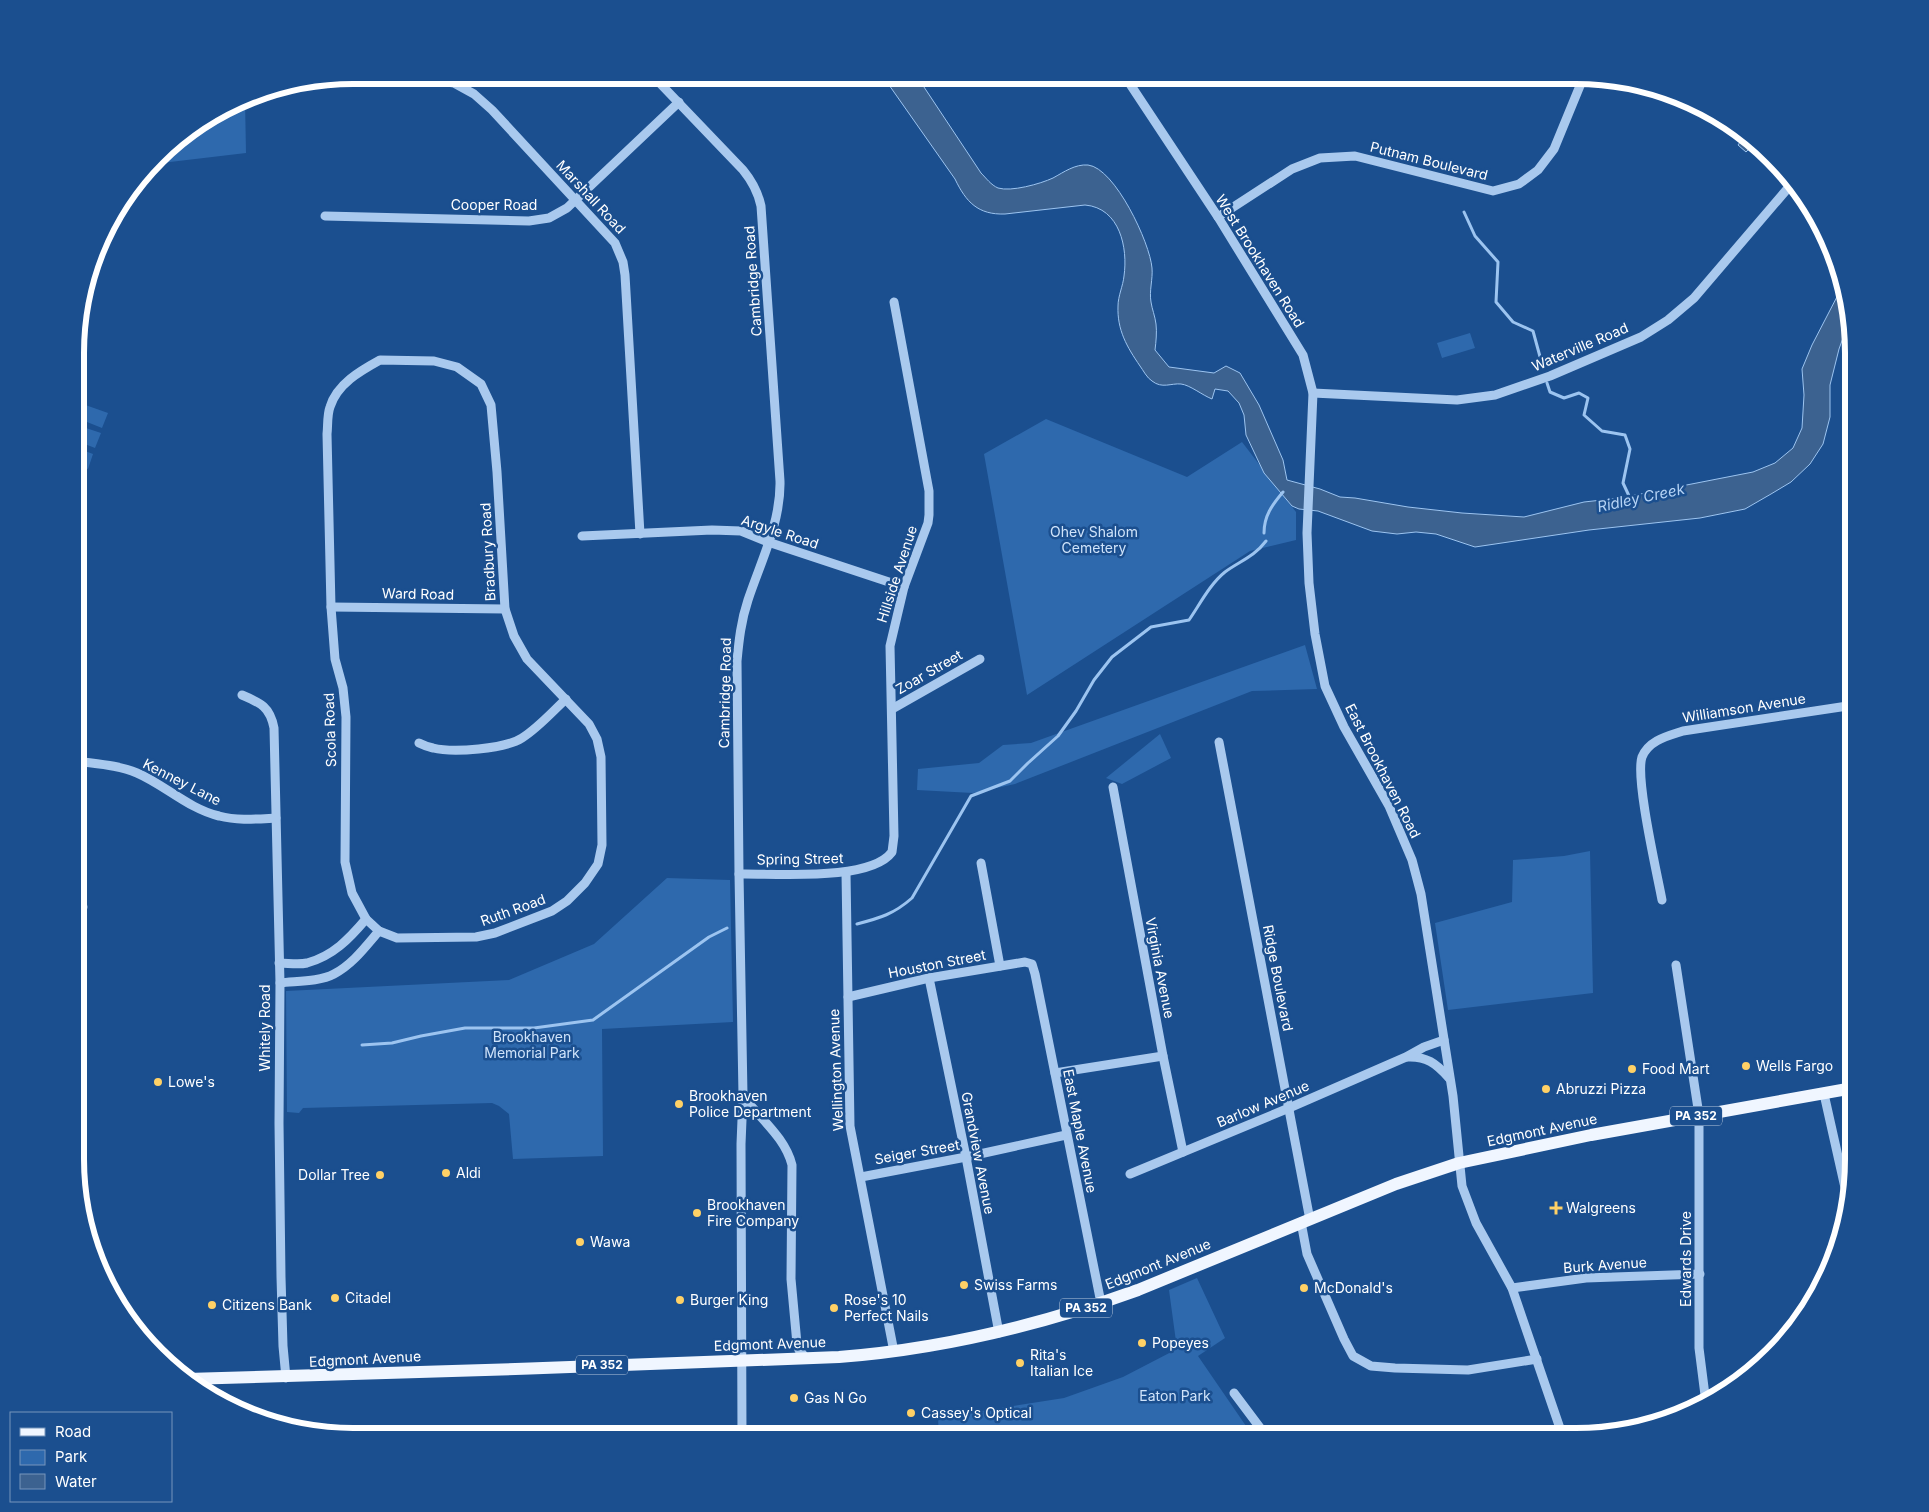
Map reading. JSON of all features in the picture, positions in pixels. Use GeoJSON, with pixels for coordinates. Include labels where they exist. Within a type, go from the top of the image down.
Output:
{"type":"FeatureCollection","features":[{"type":"Feature","properties":{"kind":"main road","name":"Edgmont Avenue"},"geometry":{"type":"LineString","coordinates":[[197,1379],[286,1378],[806,1358],[894,1352],[965,1340],[1101,1303],[1138,1290],[1404,1181],[1459,1163],[1699,1115],[1845,1090]]}},
{"type":"Feature","properties":{"kind":"street","name":"Marshall Road"},"geometry":{"type":"LineString","coordinates":[[456,84],[474,94],[492,110],[616,243],[623,262],[640,534]]}},
{"type":"Feature","properties":{"kind":"street","name":"Cambridge Road"},"geometry":{"type":"LineString","coordinates":[[661,84],[749,178],[755,187],[761,206],[780,481],[778,512],[740,630],[737,661],[738,874],[743,1096],[741,1144],[742,1428]]}},
{"type":"Feature","properties":{"kind":"street","name":"West Brookhaven Road"},"geometry":{"type":"LineString","coordinates":[[1130,84],[1218,218],[1303,355],[1313,393],[1310,481]]}},
{"type":"Feature","properties":{"kind":"street","name":"Putnam Boulevard"},"geometry":{"type":"LineString","coordinates":[[1218,218],[1292,169],[1320,158],[1355,156],[1493,191],[1519,184],[1538,170],[1554,149],[1581,84]]}},
{"type":"Feature","properties":{"kind":"street","name":"Cooper Road"},"geometry":{"type":"LineString","coordinates":[[324,216],[539,221],[558,214],[575,200],[678,102]]}},
{"type":"Feature","properties":{"kind":"street","name":"Waterville Road"},"geometry":{"type":"LineString","coordinates":[[1313,393],[1457,400],[1495,395],[1550,376],[1641,337],[1668,320],[1694,298],[1789,187]]}},
{"type":"Feature","properties":{"kind":"street","name":"Hillside Avenue"},"geometry":{"type":"LineString","coordinates":[[889,856],[892,852],[894,836],[890,646],[904,587],[928,523],[929,505],[929,491],[894,302]]}},
{"type":"Feature","properties":{"kind":"street","name":"Scola Road"},"geometry":{"type":"LineString","coordinates":[[366,919],[352,893],[345,862],[346,717],[344,688],[336,659],[331,607],[327,434],[330,407],[340,389],[360,371],[380,360],[434,361],[457,367],[481,384]]}},
{"type":"Feature","properties":{"kind":"street","name":"Bradbury Road"},"geometry":{"type":"LineString","coordinates":[[481,384],[491,405],[505,609],[514,636],[527,659],[566,699]]}},
{"type":"Feature","properties":{"kind":"street","name":"East Brookhaven Road"},"geometry":{"type":"LineString","coordinates":[[1310,481],[1308,514],[1309,583],[1315,634],[1325,686],[1344,727],[1389,806],[1412,860],[1420,894],[1444,1040],[1459,1163]]}},
{"type":"Feature","properties":{"kind":"street","name":"Argyle Road"},"geometry":{"type":"LineString","coordinates":[[582,536],[712,530],[741,531],[768,542],[904,587]]}},
{"type":"Feature","properties":{"kind":"street","name":"Ward Road"},"geometry":{"type":"LineString","coordinates":[[331,607],[505,609]]}},
{"type":"Feature","properties":{"kind":"street","name":"Zoar Street"},"geometry":{"type":"LineString","coordinates":[[892,710],[980,659]]}},
{"type":"Feature","properties":{"kind":"street","name":"Whitely Road"},"geometry":{"type":"LineString","coordinates":[[242,695],[264,706],[273,722],[280,983],[281,1277],[286,1378]]}},
{"type":"Feature","properties":{"kind":"street","name":"Ruth Road"},"geometry":{"type":"LineString","coordinates":[[366,919],[380,931],[397,938],[476,937],[496,933],[552,912],[567,901],[585,883],[598,864],[602,846],[600,757],[597,740],[589,724],[566,699]]}},
{"type":"Feature","properties":{"kind":"street"},"geometry":{"type":"LineString","coordinates":[[419,743],[432,748],[453,750],[507,744],[529,733],[566,699]]}},
{"type":"Feature","properties":{"kind":"street","name":"Williamson Avenue"},"geometry":{"type":"LineString","coordinates":[[1662,900],[1641,786],[1642,758],[1658,739],[1683,731],[1845,707]]}},
{"type":"Feature","properties":{"kind":"street","name":"Ridge Boulevard"},"geometry":{"type":"LineString","coordinates":[[1219,742],[1289,1108],[1305,1221],[1307,1254],[1353,1356],[1372,1366],[1468,1370],[1537,1359]]}},
{"type":"Feature","properties":{"kind":"street","name":"Kenney Lane"},"geometry":{"type":"LineString","coordinates":[[84,762],[116,767],[137,774],[194,806],[217,816],[241,820],[276,818]]}},
{"type":"Feature","properties":{"kind":"street","name":"Virginia Avenue"},"geometry":{"type":"LineString","coordinates":[[1114,787],[1163,1056],[1183,1152]]}},
{"type":"Feature","properties":{"kind":"street","name":"Spring Street"},"geometry":{"type":"LineString","coordinates":[[738,874],[846,873],[878,864],[889,856]]}},
{"type":"Feature","properties":{"kind":"street"},"geometry":{"type":"LineString","coordinates":[[981,863],[1000,966]]}},
{"type":"Feature","properties":{"kind":"street","name":"Wellington Avenue"},"geometry":{"type":"LineString","coordinates":[[846,873],[850,1117],[894,1352]]}},
{"type":"Feature","properties":{"kind":"street"},"geometry":{"type":"LineString","coordinates":[[279,964],[305,963],[323,956],[345,943],[366,919]]}},
{"type":"Feature","properties":{"kind":"street"},"geometry":{"type":"LineString","coordinates":[[280,983],[333,975],[354,960],[380,931]]}},
{"type":"Feature","properties":{"kind":"street","name":"Houston Street"},"geometry":{"type":"LineString","coordinates":[[848,997],[928,978],[1024,962],[1032,964]]}},
{"type":"Feature","properties":{"kind":"street","name":"East Maple Avenue"},"geometry":{"type":"LineString","coordinates":[[1032,964],[1101,1303]]}},
{"type":"Feature","properties":{"kind":"street","name":"Edwards Drive"},"geometry":{"type":"LineString","coordinates":[[1676,965],[1699,1115],[1700,1348],[1705,1396]]}},
{"type":"Feature","properties":{"kind":"street","name":"Grandview Avenue"},"geometry":{"type":"LineString","coordinates":[[928,978],[966,1157],[999,1332]]}},
{"type":"Feature","properties":{"kind":"street","name":"Barlow Avenue"},"geometry":{"type":"LineString","coordinates":[[1130,1174],[1289,1108],[1406,1057],[1424,1047],[1444,1040]]}},
{"type":"Feature","properties":{"kind":"street"},"geometry":{"type":"LineString","coordinates":[[1055,1073],[1163,1056]]}},
{"type":"Feature","properties":{"kind":"street"},"geometry":{"type":"LineString","coordinates":[[1406,1057],[1418,1057],[1430,1061],[1450,1079]]}},
{"type":"Feature","properties":{"kind":"street"},"geometry":{"type":"LineString","coordinates":[[1824,1094],[1844,1184]]}},
{"type":"Feature","properties":{"kind":"street"},"geometry":{"type":"LineString","coordinates":[[743,1096],[757,1115],[780,1139],[790,1157],[792,1165],[791,1279],[797,1344],[799,1350],[806,1358]]}},
{"type":"Feature","properties":{"kind":"street","name":"Seiger Street"},"geometry":{"type":"LineString","coordinates":[[860,1177],[966,1157],[1066,1135]]}},
{"type":"Feature","properties":{"kind":"street"},"geometry":{"type":"LineString","coordinates":[[1459,1163],[1462,1186],[1470,1212],[1512,1288],[1560,1428]]}},
{"type":"Feature","properties":{"kind":"street","name":"Burk Avenue"},"geometry":{"type":"LineString","coordinates":[[1512,1288],[1586,1278],[1700,1274]]}},
{"type":"Feature","properties":{"kind":"street"},"geometry":{"type":"LineString","coordinates":[[1234,1393],[1260,1428]]}},
{"type":"Feature","properties":{"kind":"green space"},"geometry":{"type":"Polygon","coordinates":[[[245,106],[246,153],[163,163],[175,150],[203,129],[245,106]]]}},
{"type":"Feature","properties":{"kind":"green space"},"geometry":{"type":"Polygon","coordinates":[[[1470,333],[1475,348],[1442,358],[1437,343],[1470,333]]]}},
{"type":"Feature","properties":{"kind":"green space"},"geometry":{"type":"Polygon","coordinates":[[[84,404],[108,413],[102,428],[84,421],[84,404]]]}},
{"type":"Feature","properties":{"kind":"green space","name":"Ohev Shalom Cemetery"},"geometry":{"type":"Polygon","coordinates":[[[1046,419],[1187,477],[1242,442],[1296,512],[1296,540],[1250,551],[1027,695],[984,454],[1046,419]]]}},
{"type":"Feature","properties":{"kind":"green space"},"geometry":{"type":"Polygon","coordinates":[[[84,427],[101,433],[95,448],[84,444],[84,427]]]}},
{"type":"Feature","properties":{"kind":"green space"},"geometry":{"type":"Polygon","coordinates":[[[84,451],[93,454],[88,469],[84,468],[84,451]]]}},
{"type":"Feature","properties":{"kind":"green space"},"geometry":{"type":"Polygon","coordinates":[[[1305,645],[1317,689],[1252,691],[1015,784],[973,793],[917,790],[918,769],[979,763],[1003,745],[1031,743],[1305,645]]]}},
{"type":"Feature","properties":{"kind":"green space"},"geometry":{"type":"Polygon","coordinates":[[[1160,734],[1171,758],[1122,784],[1106,778],[1160,734]]]}},
{"type":"Feature","properties":{"kind":"green space"},"geometry":{"type":"Polygon","coordinates":[[[1590,851],[1593,993],[1448,1010],[1435,923],[1512,902],[1513,860],[1564,856],[1590,851]]]}},
{"type":"Feature","properties":{"kind":"green space","name":"Brookhaven Memorial Park"},"geometry":{"type":"Polygon","coordinates":[[[667,878],[730,880],[733,1022],[602,1029],[603,1156],[513,1159],[509,1114],[492,1103],[303,1108],[299,1113],[287,1112],[286,991],[509,980],[594,944],[667,878]]]}},
{"type":"Feature","properties":{"kind":"green space","name":"Eaton Park"},"geometry":{"type":"Polygon","coordinates":[[[1197,1278],[1225,1338],[1198,1356],[1246,1426],[1245,1428],[939,1428],[938,1418],[1064,1398],[1123,1377],[1177,1349],[1169,1290],[1197,1278]]]}},
{"type":"Feature","properties":{"kind":"water","name":"Ridley Creek"},"geometry":{"type":"Polygon","coordinates":[[[888,84],[922,84],[981,173],[998,188],[1010,189],[1033,185],[1083,165],[1098,169],[1109,179],[1120,192],[1138,225],[1150,257],[1152,268],[1151,305],[1156,321],[1155,350],[1169,367],[1214,373],[1226,366],[1240,373],[1259,405],[1283,460],[1287,480],[1320,489],[1340,497],[1462,513],[1524,517],[1584,502],[1620,498],[1753,472],[1775,463],[1793,448],[1802,428],[1804,395],[1802,369],[1839,294],[1845,333],[1830,385],[1830,417],[1823,444],[1810,464],[1791,482],[1745,509],[1700,518],[1589,530],[1475,547],[1436,534],[1416,532],[1397,534],[1372,531],[1318,511],[1299,509],[1292,506],[1264,473],[1246,435],[1244,415],[1239,403],[1228,391],[1215,389],[1212,399],[1185,385],[1159,385],[1148,378],[1135,359],[1121,331],[1118,315],[1118,302],[1125,265],[1123,242],[1114,221],[1106,213],[1085,205],[1005,214],[987,212],[974,206],[888,84]]]}},
{"type":"Feature","properties":{"kind":"water"},"geometry":{"type":"Polygon","coordinates":[[[1741,140],[1751,147],[1746,152],[1738,145],[1741,140]]]}},
{"type":"Feature","properties":{"kind":"waterway"},"geometry":{"type":"LineString","coordinates":[[1464,212],[1475,236],[1498,262],[1496,302],[1513,322],[1533,331],[1542,364]]}},
{"type":"Feature","properties":{"kind":"waterway","name":"Ridley Creek"},"geometry":{"type":"LineString","coordinates":[[1547,383],[1550,392],[1564,398],[1579,393],[1588,398],[1584,415],[1602,431],[1625,435],[1630,449],[1623,483],[1630,498]]}},
{"type":"Feature","properties":{"kind":"waterway"},"geometry":{"type":"LineString","coordinates":[[1264,533],[1265,521],[1269,511],[1283,492]]}},
{"type":"Feature","properties":{"kind":"waterway"},"geometry":{"type":"LineString","coordinates":[[857,924],[886,915],[912,898],[971,796],[1010,781],[1058,736],[1076,711],[1094,680],[1112,657],[1151,627],[1189,620],[1210,588],[1220,577],[1252,555],[1266,541]]}},
{"type":"Feature","properties":{"kind":"waterway"},"geometry":{"type":"LineString","coordinates":[[362,1045],[392,1043],[465,1028],[534,1028],[593,1020],[709,937],[727,928]]}},
{"type":"Feature","properties":{"kind":"place","name":"Wells Fargo"},"geometry":{"type":"Point","coordinates":[1746,1066]}},
{"type":"Feature","properties":{"kind":"place","name":"Food Mart"},"geometry":{"type":"Point","coordinates":[1632,1069]}},
{"type":"Feature","properties":{"kind":"place","name":"Lowe's"},"geometry":{"type":"Point","coordinates":[158,1082]}},
{"type":"Feature","properties":{"kind":"place","name":"Abruzzi Pizza"},"geometry":{"type":"Point","coordinates":[1546,1089]}},
{"type":"Feature","properties":{"kind":"place","name":"Brookhaven Police Department"},"geometry":{"type":"Point","coordinates":[679,1104]}},
{"type":"Feature","properties":{"kind":"place","name":"Aldi"},"geometry":{"type":"Point","coordinates":[446,1173]}},
{"type":"Feature","properties":{"kind":"place","name":"Dollar Tree"},"geometry":{"type":"Point","coordinates":[380,1175]}},
{"type":"Feature","properties":{"kind":"place","name":"Walgreens"},"geometry":{"type":"Point","coordinates":[1556,1208]}},
{"type":"Feature","properties":{"kind":"place","name":"Brookhaven Fire Company"},"geometry":{"type":"Point","coordinates":[697,1213]}},
{"type":"Feature","properties":{"kind":"place","name":"Wawa"},"geometry":{"type":"Point","coordinates":[580,1242]}},
{"type":"Feature","properties":{"kind":"place","name":"Swiss Farms"},"geometry":{"type":"Point","coordinates":[964,1285]}},
{"type":"Feature","properties":{"kind":"place","name":"McDonald's"},"geometry":{"type":"Point","coordinates":[1304,1288]}},
{"type":"Feature","properties":{"kind":"place","name":"Citadel"},"geometry":{"type":"Point","coordinates":[335,1298]}},
{"type":"Feature","properties":{"kind":"place","name":"Burger King"},"geometry":{"type":"Point","coordinates":[680,1300]}},
{"type":"Feature","properties":{"kind":"place","name":"Citizens Bank"},"geometry":{"type":"Point","coordinates":[212,1305]}},
{"type":"Feature","properties":{"kind":"place","name":"Rose's 10 Perfect Nails"},"geometry":{"type":"Point","coordinates":[834,1308]}},
{"type":"Feature","properties":{"kind":"place","name":"Popeyes"},"geometry":{"type":"Point","coordinates":[1142,1343]}},
{"type":"Feature","properties":{"kind":"place","name":"Rita's Italian Ice"},"geometry":{"type":"Point","coordinates":[1020,1363]}},
{"type":"Feature","properties":{"kind":"place","name":"Gas N Go"},"geometry":{"type":"Point","coordinates":[794,1398]}},
{"type":"Feature","properties":{"kind":"place","name":"Cassey's Optical"},"geometry":{"type":"Point","coordinates":[911,1413]}}]}
